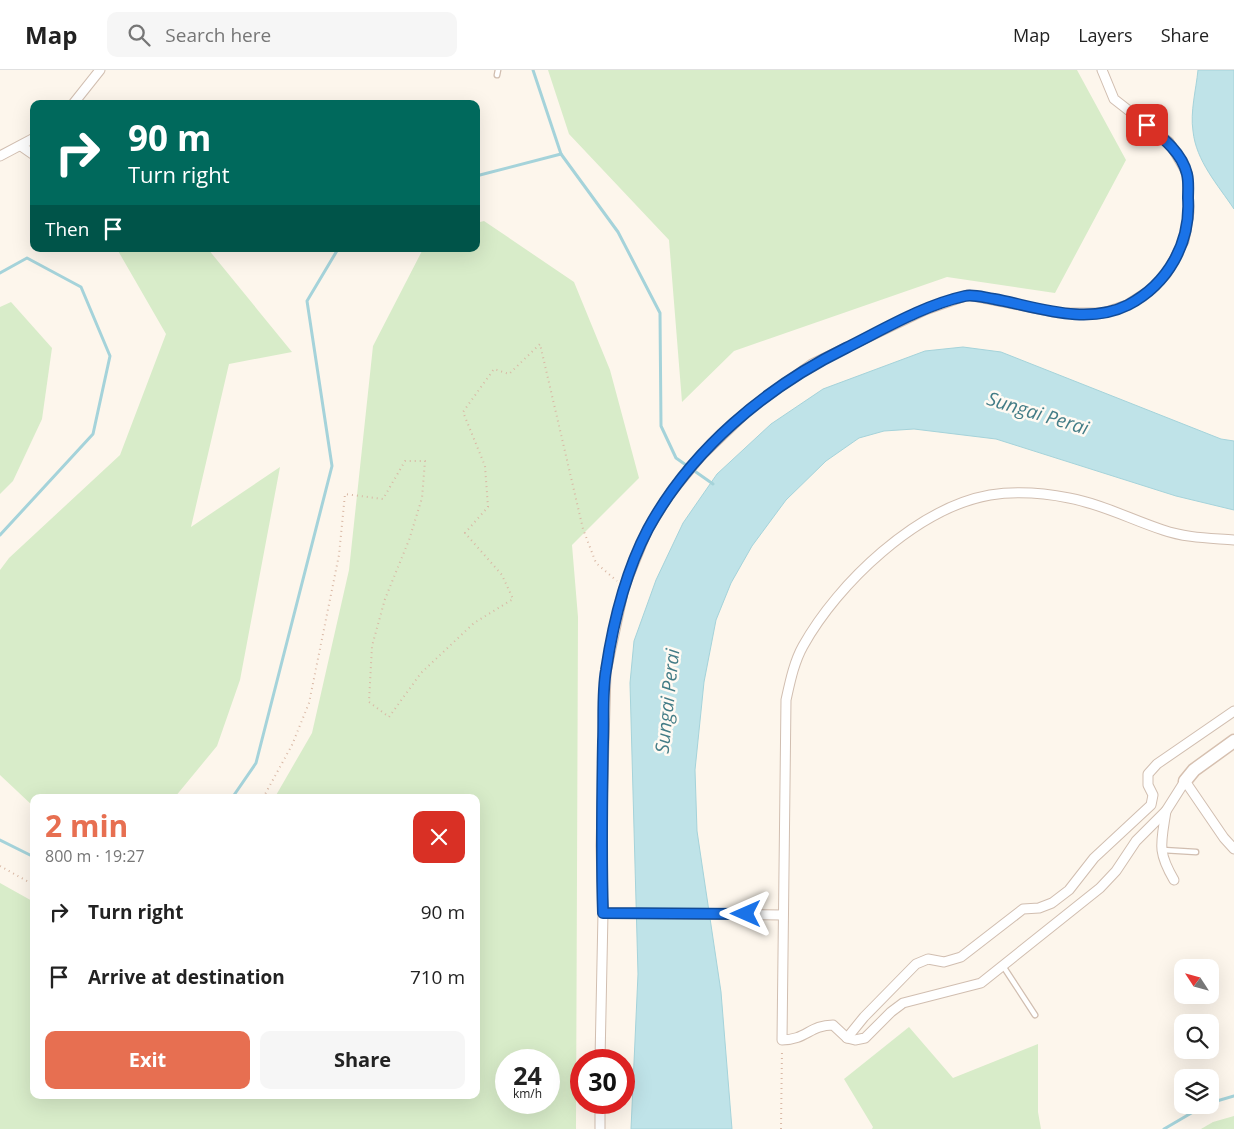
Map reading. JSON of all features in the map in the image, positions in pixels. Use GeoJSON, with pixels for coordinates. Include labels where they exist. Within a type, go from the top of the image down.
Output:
{"type":"FeatureCollection","features":[{"type":"Feature","properties":{"kind":"street"},"geometry":{"type":"LineString","coordinates":[[76,100],[100,70]]}},
{"type":"Feature","properties":{"kind":"street"},"geometry":{"type":"LineString","coordinates":[[600,1049],[603,913],[601,846],[606,672],[624,588],[647,531],[669,495],[701,456],[752,407],[812,364],[925,310],[968,295],[1059,313],[1103,313],[1127,305],[1152,289],[1167,274],[1184,241],[1189,212],[1187,173],[1169,142],[1114,100],[1102,70]]}},
{"type":"Feature","properties":{"kind":"street"},"geometry":{"type":"LineString","coordinates":[[0,156],[30,140]]}},
{"type":"Feature","properties":{"kind":"street"},"geometry":{"type":"LineString","coordinates":[[21,146],[30,152]]}},
{"type":"Feature","properties":{"kind":"street"},"geometry":{"type":"LineString","coordinates":[[1234,540],[1196,538],[1171,532],[1070,498],[1023,492],[989,495],[939,512],[910,530],[842,591],[802,647],[786,700],[782,1040],[796,1040],[821,1025],[833,1025],[847,1038],[855,1040],[865,1038],[891,1012],[903,1003],[936,993],[970,988],[981,983],[1100,888],[1116,871],[1136,841],[1166,811],[1194,770],[1234,741]]}},
{"type":"Feature","properties":{"kind":"street"},"geometry":{"type":"LineString","coordinates":[[847,1038],[864,1017],[916,964],[928,959],[944,962],[960,957],[1022,909],[1039,908],[1052,903],[1069,890],[1094,858],[1151,805],[1153,796],[1148,785],[1148,774],[1156,764],[1234,711]]}},
{"type":"Feature","properties":{"kind":"street"},"geometry":{"type":"LineString","coordinates":[[1185,781],[1224,838],[1234,849]]}},
{"type":"Feature","properties":{"kind":"street"},"geometry":{"type":"LineString","coordinates":[[1166,811],[1161,850],[1162,861],[1174,880]]}},
{"type":"Feature","properties":{"kind":"street"},"geometry":{"type":"LineString","coordinates":[[603,913],[783,915]]}},
{"type":"Feature","properties":{"kind":"street"},"geometry":{"type":"LineString","coordinates":[[600,1114],[600,1129]]}},
{"type":"Feature","properties":{"kind":"lane"},"geometry":{"type":"LineString","coordinates":[[1161,850],[1196,852]]}},
{"type":"Feature","properties":{"kind":"lane"},"geometry":{"type":"LineString","coordinates":[[1003,966],[1035,1015]]}},
{"type":"Feature","properties":{"kind":"path"},"geometry":{"type":"LineString","coordinates":[[264,794],[292,745],[309,702],[339,555],[346,494],[382,499],[405,461],[425,461],[422,498],[409,540],[385,599],[372,646],[368,702],[389,717],[421,673],[474,624],[513,599],[502,575],[465,532],[488,507],[485,466],[463,412],[494,369],[509,374],[540,344],[583,529],[596,563],[624,588]]}},
{"type":"Feature","properties":{"kind":"path"},"geometry":{"type":"LineString","coordinates":[[0,866],[30,883]]}},
{"type":"Feature","properties":{"kind":"path"},"geometry":{"type":"LineString","coordinates":[[781,1129],[782,1040]]}},
{"type":"Feature","properties":{"kind":"green space"},"geometry":{"type":"Polygon","coordinates":[[[548,70],[1077,70],[1126,160],[1055,293],[947,277],[734,351],[682,402],[669,240],[569,134],[548,70]]]}},
{"type":"Feature","properties":{"kind":"green space"},"geometry":{"type":"Polygon","coordinates":[[[484,221],[574,282],[610,370],[639,478],[572,545],[578,617],[576,1049],[570,1049],[570,1114],[576,1114],[576,1129],[0,1129],[0,883],[30,900],[30,1099],[480,1099],[480,794],[277,794],[312,733],[349,570],[373,346],[421,252],[480,252],[480,222],[484,221]]]}},
{"type":"Feature","properties":{"kind":"green space"},"geometry":{"type":"Polygon","coordinates":[[[119,252],[210,252],[292,352],[229,364],[191,527],[280,467],[240,680],[217,746],[177,794],[30,794],[30,803],[0,775],[0,570],[9,558],[120,455],[166,334],[119,252]]]}},
{"type":"Feature","properties":{"kind":"green space"},"geometry":{"type":"Polygon","coordinates":[[[11,302],[52,348],[42,419],[13,481],[0,494],[0,307],[11,302]]]}},
{"type":"Feature","properties":{"kind":"green space"},"geometry":{"type":"Polygon","coordinates":[[[909,1027],[953,1078],[1038,1044],[1038,1112],[1041,1129],[872,1129],[873,1127],[844,1079],[909,1027]]]}},
{"type":"Feature","properties":{"kind":"green space"},"geometry":{"type":"Polygon","coordinates":[[[1234,1116],[1234,1129],[1201,1129],[1213,1122],[1234,1116]]]}},
{"type":"Feature","properties":{"kind":"water"},"geometry":{"type":"Polygon","coordinates":[[[1198,70],[1234,70],[1234,209],[1203,163],[1195,142],[1192,116],[1198,70]]]}},
{"type":"Feature","properties":{"kind":"water","name":"Sungai Perai"},"geometry":{"type":"Polygon","coordinates":[[[963,347],[1001,352],[1221,439],[1234,441],[1234,510],[1176,496],[996,439],[914,429],[884,431],[859,438],[826,461],[786,500],[752,546],[731,583],[716,620],[704,682],[695,770],[697,831],[721,992],[732,1129],[631,1129],[632,1114],[635,1114],[635,1049],[638,974],[630,683],[634,641],[656,580],[683,523],[717,474],[771,424],[823,389],[925,351],[963,347]]]}},
{"type":"Feature","properties":{"kind":"waterway"},"geometry":{"type":"LineString","coordinates":[[480,175],[561,154],[533,70]]}},
{"type":"Feature","properties":{"kind":"waterway"},"geometry":{"type":"LineString","coordinates":[[561,154],[618,232],[660,313],[661,426],[676,458],[713,484]]}},
{"type":"Feature","properties":{"kind":"waterway"},"geometry":{"type":"LineString","coordinates":[[235,794],[256,763],[332,466],[307,301],[336,252]]}},
{"type":"Feature","properties":{"kind":"waterway"},"geometry":{"type":"LineString","coordinates":[[0,273],[27,258],[81,287],[110,356],[93,434],[0,535]]}},
{"type":"Feature","properties":{"kind":"waterway"},"geometry":{"type":"LineString","coordinates":[[0,840],[30,855]]}},
{"type":"Feature","properties":{"kind":"waterway"},"geometry":{"type":"LineString","coordinates":[[1219,1100],[1234,1096]]}},
{"type":"Feature","properties":{"kind":"waterway"},"geometry":{"type":"LineString","coordinates":[[1164,1129],[1190,1114]]}},
{"type":"Feature","properties":{"kind":"route"},"geometry":{"type":"LineString","coordinates":[[746,914],[603,913],[601,846],[606,672],[624,588],[647,531],[669,495],[701,456],[752,407],[812,364],[910,317],[968,295],[1059,313],[1103,313],[1127,305],[1152,289],[1167,274],[1184,241],[1189,212],[1187,173],[1169,142],[1147,125]]}}]}
